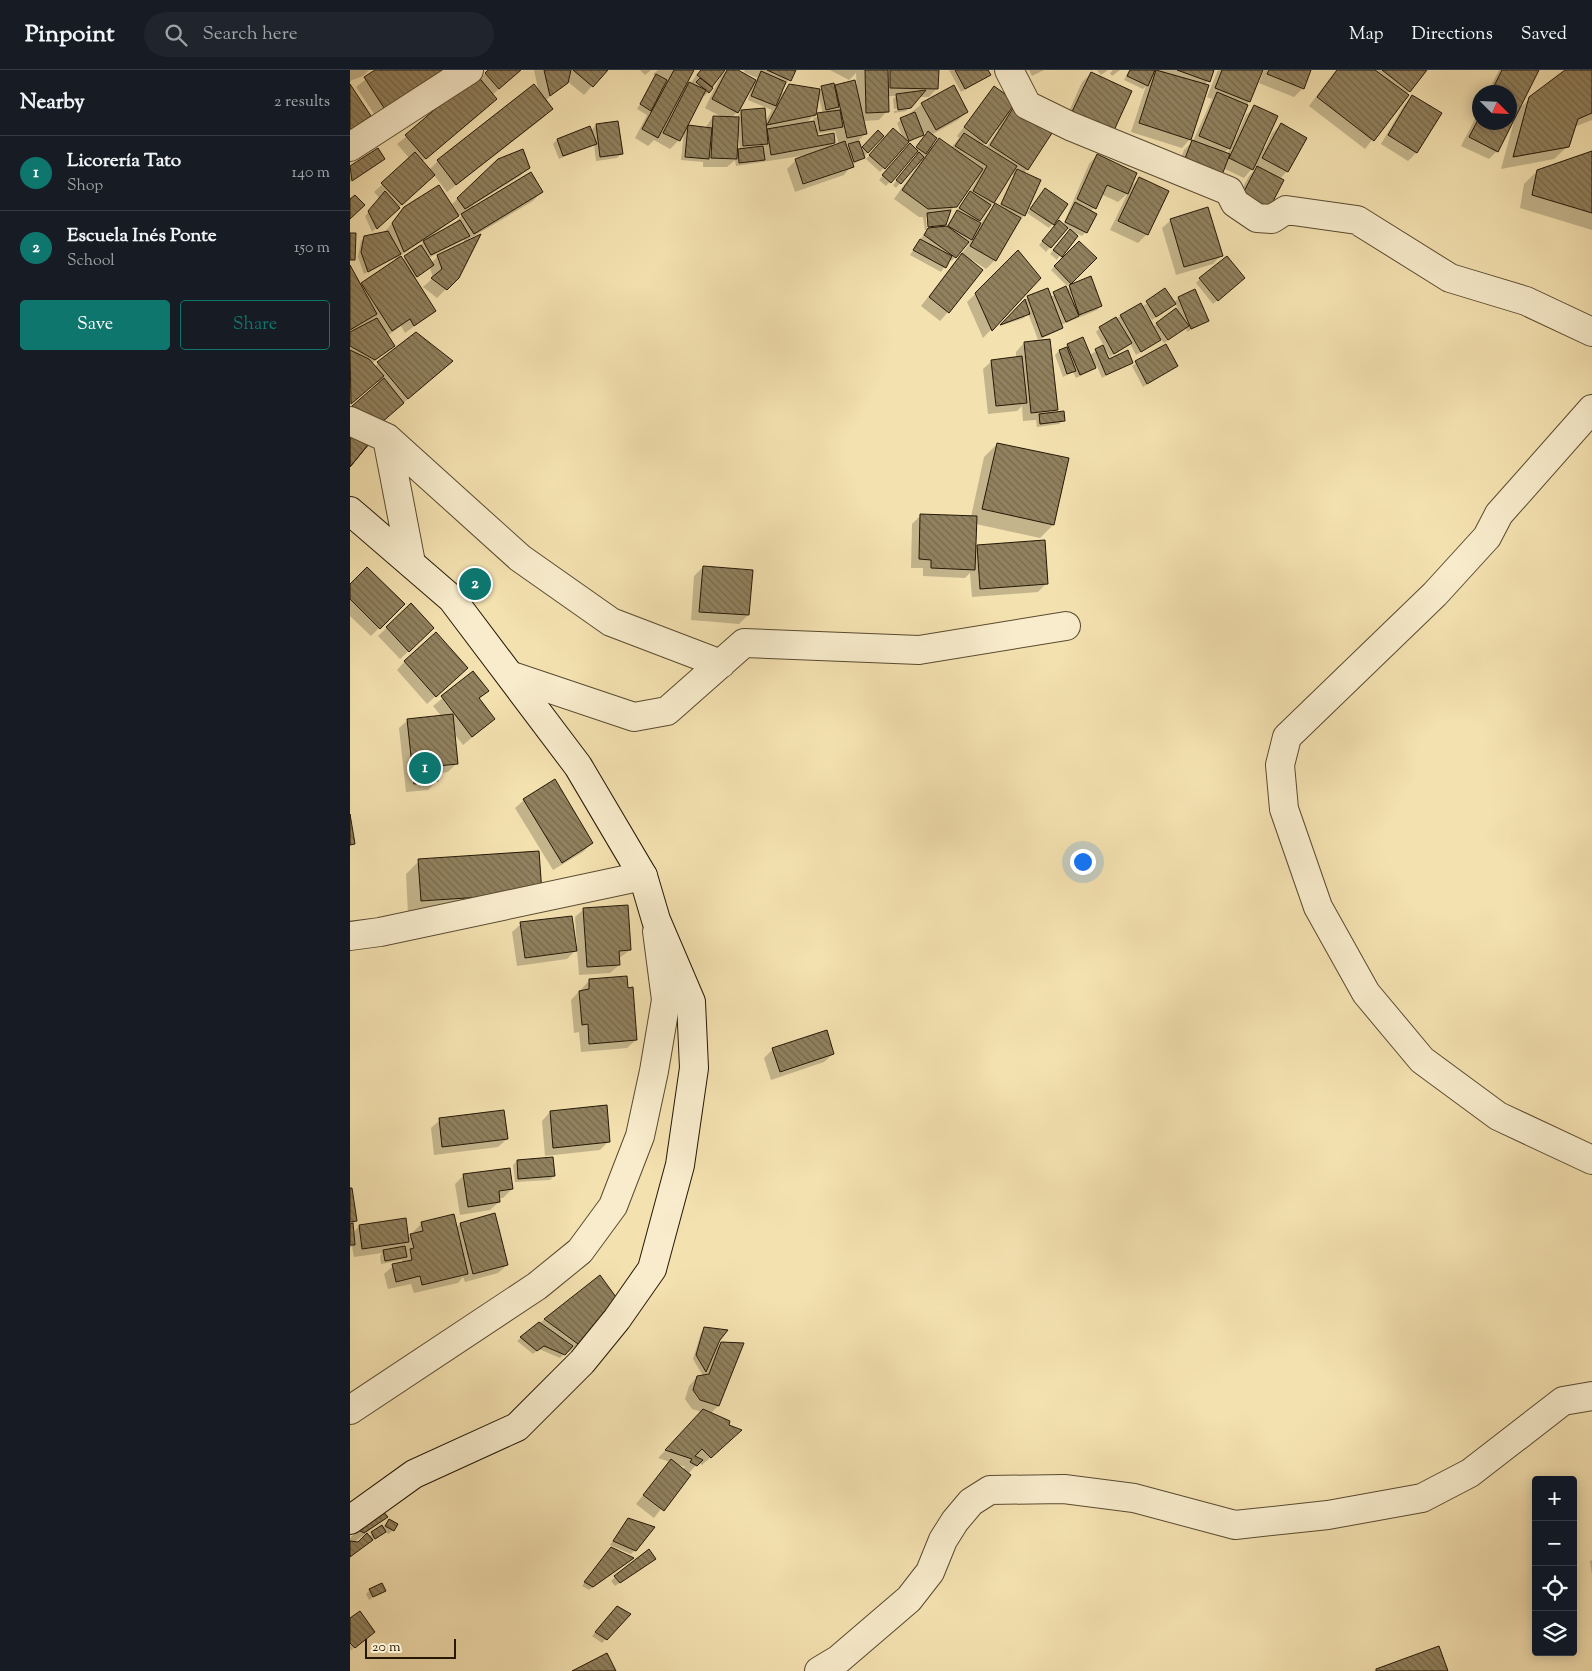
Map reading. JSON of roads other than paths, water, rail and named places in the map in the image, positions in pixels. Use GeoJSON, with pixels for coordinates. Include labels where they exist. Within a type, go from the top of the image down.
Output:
{"type":"FeatureCollection","features":[{"type":"Feature","properties":{"kind":"street"},"geometry":{"type":"LineString","coordinates":[[350,147],[469,70]]}},
{"type":"Feature","properties":{"kind":"street"},"geometry":{"type":"LineString","coordinates":[[1010,70],[1027,105],[1070,126],[1229,191],[1235,203],[1258,218],[1272,219],[1286,210],[1356,220],[1450,278],[1526,301],[1592,332]]}},
{"type":"Feature","properties":{"kind":"street"},"geometry":{"type":"LineString","coordinates":[[1592,409],[1499,514],[1487,537],[1435,594],[1287,736],[1280,765],[1284,809],[1318,908],[1366,993],[1422,1060],[1498,1116],[1592,1160]]}},
{"type":"Feature","properties":{"kind":"street"},"geometry":{"type":"LineString","coordinates":[[350,421],[387,438],[520,558],[611,622],[722,664]]}},
{"type":"Feature","properties":{"kind":"street"},"geometry":{"type":"LineString","coordinates":[[387,438],[411,563]]}},
{"type":"Feature","properties":{"kind":"street"},"geometry":{"type":"LineString","coordinates":[[350,511],[452,599],[512,676],[578,766],[643,876],[656,920],[691,1002],[694,1068],[680,1165],[652,1268],[617,1319],[582,1362],[517,1427],[414,1474],[350,1520]]}},
{"type":"Feature","properties":{"kind":"street"},"geometry":{"type":"LineString","coordinates":[[512,676],[634,717],[667,711],[744,643],[919,650],[1066,626]]}},
{"type":"Feature","properties":{"kind":"street"},"geometry":{"type":"LineString","coordinates":[[350,936],[380,932],[643,876]]}},
{"type":"Feature","properties":{"kind":"street"},"geometry":{"type":"LineString","coordinates":[[350,1410],[537,1286],[580,1251],[613,1206],[640,1136],[654,1071],[666,1000],[656,920]]}},
{"type":"Feature","properties":{"kind":"street"},"geometry":{"type":"LineString","coordinates":[[819,1671],[839,1659],[909,1598],[930,1572],[943,1540],[955,1521],[971,1502],[990,1490],[1064,1489],[1134,1498],[1235,1525],[1336,1514],[1422,1498],[1470,1473],[1563,1402],[1592,1396]]}},
{"type":"Feature","properties":{"kind":"place","name":"Escuela Inés Ponte"},"geometry":{"type":"Point","coordinates":[475,584]}},
{"type":"Feature","properties":{"kind":"place","name":"Licorería Tato"},"geometry":{"type":"Point","coordinates":[425,768]}}]}
